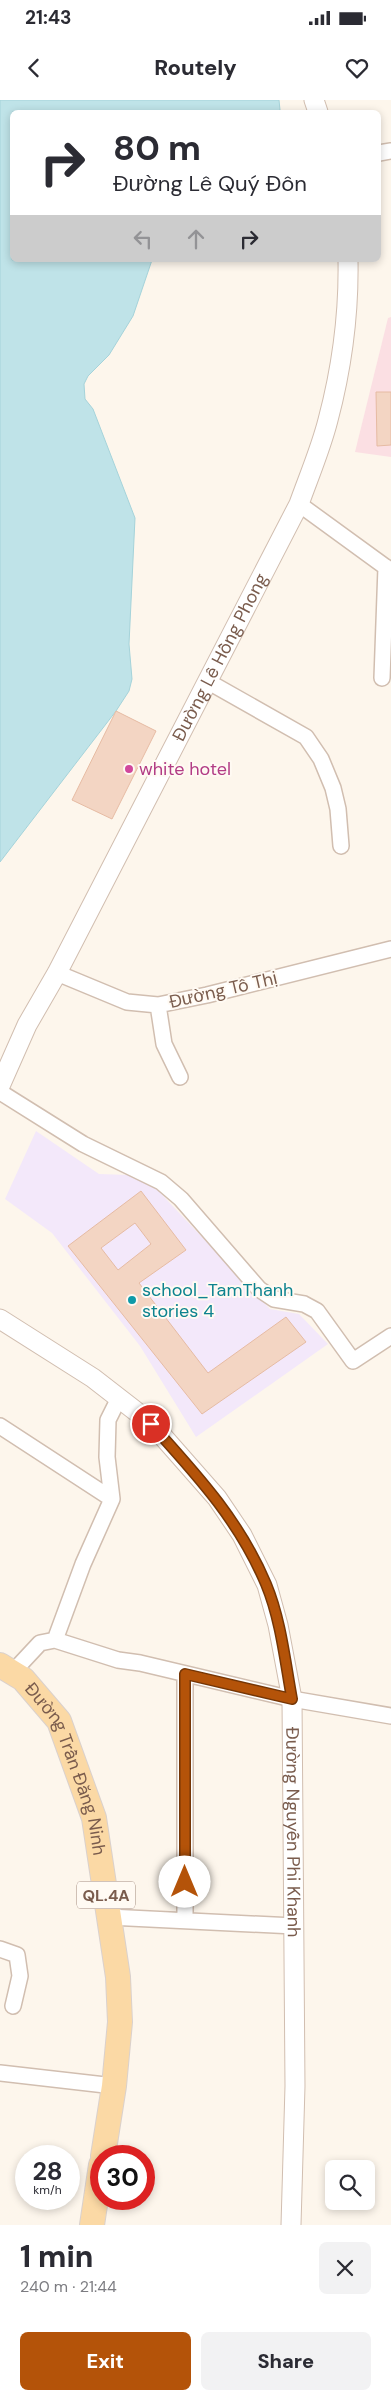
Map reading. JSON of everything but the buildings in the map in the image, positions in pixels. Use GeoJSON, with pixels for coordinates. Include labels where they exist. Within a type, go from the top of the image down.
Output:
{"type":"FeatureCollection","features":[{"type":"Feature","properties":{"kind":"main road","name":"Đường Trần Đăng Ninh"},"geometry":{"type":"LineString","coordinates":[[6,1669],[22,1680],[59,1721],[94,1818],[118,1977],[120,2013],[114,2086],[105,2145]]}},
{"type":"Feature","properties":{"kind":"main road"},"geometry":{"type":"LineString","coordinates":[[92,2225],[94,2210]]}},
{"type":"Feature","properties":{"kind":"street","name":"Đường Lê Hồng Phong"},"geometry":{"type":"LineString","coordinates":[[0,1086],[27,1025],[57,973],[299,504],[328,421],[340,365],[348,306],[348,262]]}},
{"type":"Feature","properties":{"kind":"street"},"geometry":{"type":"LineString","coordinates":[[299,504],[389,569],[382,678]]}},
{"type":"Feature","properties":{"kind":"street"},"geometry":{"type":"LineString","coordinates":[[207,681],[306,737],[321,759],[333,788],[338,809],[342,846]]}},
{"type":"Feature","properties":{"kind":"street","name":"Đường Tô Thị"},"geometry":{"type":"LineString","coordinates":[[57,973],[127,1002],[158,1005],[207,995],[391,950]]}},
{"type":"Feature","properties":{"kind":"street"},"geometry":{"type":"LineString","coordinates":[[158,1005],[164,1044],[180,1077]]}},
{"type":"Feature","properties":{"kind":"street"},"geometry":{"type":"LineString","coordinates":[[0,1092],[83,1144],[161,1182],[181,1199],[259,1289],[274,1299],[304,1304],[317,1311],[353,1361],[391,1336]]}},
{"type":"Feature","properties":{"kind":"street","name":"Đường Nguyễn Phi Khanh"},"geometry":{"type":"LineString","coordinates":[[0,1319],[93,1378],[151,1424],[217,1498],[242,1535],[267,1585],[278,1625],[292,1699],[295,2086],[291,2225]]}},
{"type":"Feature","properties":{"kind":"street"},"geometry":{"type":"LineString","coordinates":[[55,1640],[83,1564],[112,1499],[107,1457],[108,1420],[119,1398]]}},
{"type":"Feature","properties":{"kind":"street"},"geometry":{"type":"LineString","coordinates":[[0,1426],[112,1499]]}},
{"type":"Feature","properties":{"kind":"street"},"geometry":{"type":"LineString","coordinates":[[6,1669],[40,1643],[55,1640],[118,1660],[292,1699],[391,1716]]}},
{"type":"Feature","properties":{"kind":"street"},"geometry":{"type":"LineString","coordinates":[[184,1920],[185,1674]]}},
{"type":"Feature","properties":{"kind":"street"},"geometry":{"type":"LineString","coordinates":[[109,1917],[294,1926]]}},
{"type":"Feature","properties":{"kind":"street"},"geometry":{"type":"LineString","coordinates":[[0,1949],[17,1955],[20,1976],[13,2006]]}},
{"type":"Feature","properties":{"kind":"street"},"geometry":{"type":"LineString","coordinates":[[0,2073],[114,2086]]}},
{"type":"Feature","properties":{"kind":"shaded area"},"geometry":{"type":"Polygon","coordinates":[[[391,317],[391,457],[355,452],[388,318],[391,317]]]}},
{"type":"Feature","properties":{"kind":"shaded area"},"geometry":{"type":"Polygon","coordinates":[[[36,1131],[99,1174],[129,1175],[150,1182],[270,1309],[299,1314],[328,1344],[196,1437],[140,1346],[52,1233],[5,1199],[36,1131]]]}},
{"type":"Feature","properties":{"kind":"water"},"geometry":{"type":"Polygon","coordinates":[[[0,100],[279,100],[280,110],[10,110],[10,262],[151,262],[133,316],[109,355],[88,376],[84,384],[85,399],[93,409],[135,518],[129,644],[132,679],[129,691],[116,711],[0,862],[0,100]]]}},
{"type":"Feature","properties":{"kind":"place","name":"white hotel"},"geometry":{"type":"Point","coordinates":[129,769]}},
{"type":"Feature","properties":{"kind":"place","name":"school_TamThanh stories 4"},"geometry":{"type":"Point","coordinates":[132,1300]}},
{"type":"Feature","properties":{"kind":"route"},"geometry":{"type":"LineString","coordinates":[[151,1424],[217,1498],[242,1535],[267,1585],[278,1625],[292,1699],[185,1674],[185,1882]]}}]}
